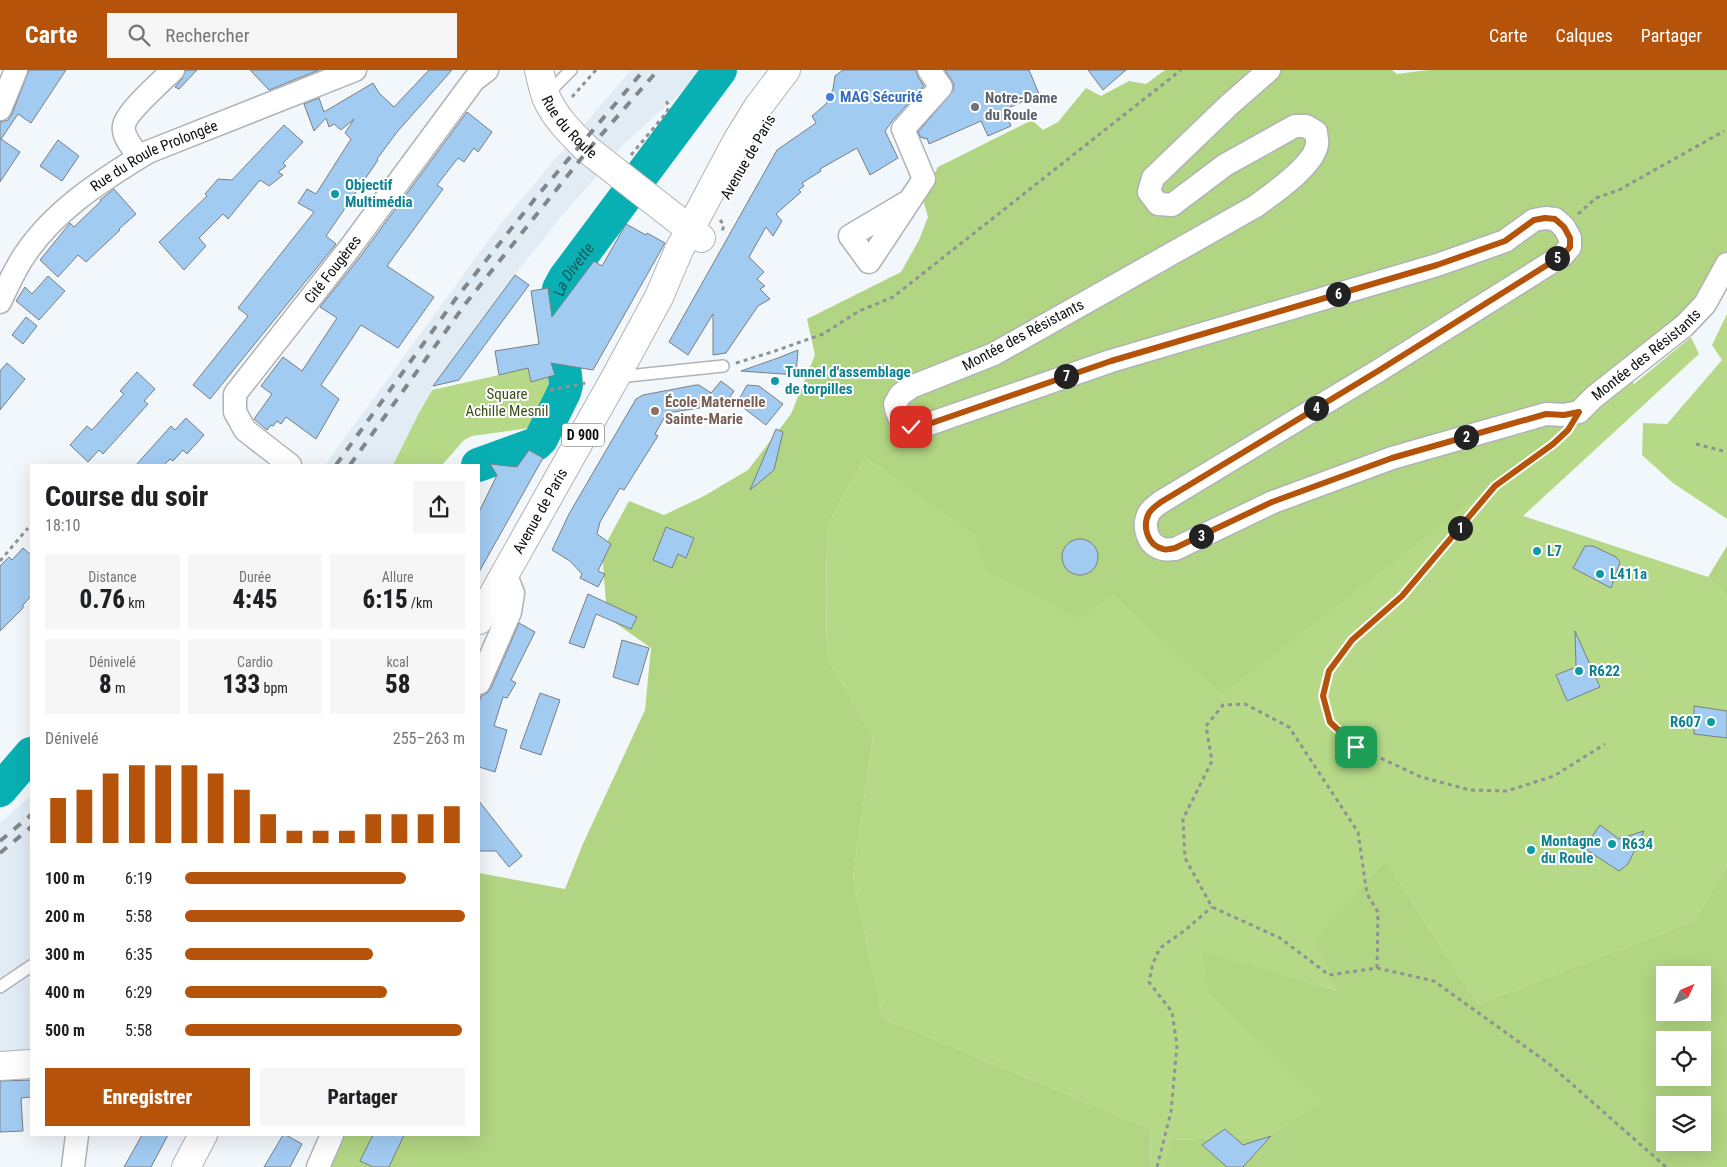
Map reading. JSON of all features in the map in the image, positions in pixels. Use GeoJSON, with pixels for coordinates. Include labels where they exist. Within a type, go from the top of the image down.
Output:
{"type":"FeatureCollection","features":[{"type":"Feature","properties":{"kind":"main road","name":"Avenue de Paris"},"geometry":{"type":"LineString","coordinates":[[480,618],[616,378],[659,297],[690,257],[695,234],[741,134],[758,107],[786,70]]}},
{"type":"Feature","properties":{"kind":"main road","name":"Avenue de Paris"},"geometry":{"type":"LineString","coordinates":[[695,234],[718,212],[736,175],[766,123],[787,93],[807,70]]}},
{"type":"Feature","properties":{"kind":"main road","name":"Rue du Roule"},"geometry":{"type":"LineString","coordinates":[[547,93],[562,124],[574,137],[695,234]]}},
{"type":"Feature","properties":{"kind":"main road"},"geometry":{"type":"LineString","coordinates":[[0,1066],[30,1064]]}},
{"type":"Feature","properties":{"kind":"main road"},"geometry":{"type":"LineString","coordinates":[[169,1167],[186,1136]]}},
{"type":"Feature","properties":{"kind":"main road"},"geometry":{"type":"LineString","coordinates":[[186,1167],[202,1136]]}},
{"type":"Feature","properties":{"kind":"street"},"geometry":{"type":"LineString","coordinates":[[0,109],[16,70]]}},
{"type":"Feature","properties":{"kind":"street"},"geometry":{"type":"LineString","coordinates":[[139,158],[126,137],[124,126],[130,113],[173,70]]}},
{"type":"Feature","properties":{"kind":"street","name":"Rue du Roule Prolongée"},"geometry":{"type":"LineString","coordinates":[[0,302],[19,263],[41,235],[72,203],[117,171],[148,152],[355,70]]}},
{"type":"Feature","properties":{"kind":"street","name":"Cité Fougères"},"geometry":{"type":"LineString","coordinates":[[289,464],[245,430],[235,412],[236,394],[349,250],[474,80],[487,70]]}},
{"type":"Feature","properties":{"kind":"street"},"geometry":{"type":"LineString","coordinates":[[909,201],[924,179],[903,129],[941,87],[929,70]]}},
{"type":"Feature","properties":{"kind":"street","name":"Montée des Résistants"},"geometry":{"type":"LineString","coordinates":[[1270,70],[1153,178],[1149,192],[1158,204],[1172,204],[1225,165],[1295,126],[1306,126],[1316,132],[1317,143],[1315,152],[1293,178],[1256,206],[994,354],[911,387],[900,395],[895,404],[897,415],[903,422],[911,427],[923,426],[1111,361],[1437,265],[1505,241],[1534,220],[1555,219],[1564,227],[1570,238],[1570,247],[1563,255],[1378,371],[1161,502],[1150,511],[1145,523],[1152,543],[1164,550],[1175,548],[1272,502],[1392,458],[1546,414],[1564,415],[1579,412],[1594,397],[1684,326],[1705,304],[1727,264]]}},
{"type":"Feature","properties":{"kind":"street"},"geometry":{"type":"LineString","coordinates":[[480,681],[512,607],[513,593],[506,573]]}},
{"type":"Feature","properties":{"kind":"street"},"geometry":{"type":"LineString","coordinates":[[73,1167],[77,1136]]}},
{"type":"Feature","properties":{"kind":"street"},"geometry":{"type":"LineString","coordinates":[[318,1167],[332,1136]]}},
{"type":"Feature","properties":{"kind":"lane"},"geometry":{"type":"LineString","coordinates":[[547,93],[571,70]]}},
{"type":"Feature","properties":{"kind":"lane"},"geometry":{"type":"LineString","coordinates":[[616,378],[723,366]]}},
{"type":"Feature","properties":{"kind":"lane"},"geometry":{"type":"LineString","coordinates":[[0,987],[30,967]]}},
{"type":"Feature","properties":{"kind":"path"},"geometry":{"type":"LineString","coordinates":[[547,93],[596,70]]}},
{"type":"Feature","properties":{"kind":"path"},"geometry":{"type":"LineString","coordinates":[[723,366],[772,352],[823,334],[859,311],[893,297],[1181,70]]}},
{"type":"Feature","properties":{"kind":"path"},"geometry":{"type":"LineString","coordinates":[[617,172],[667,112],[668,106],[665,99]]}},
{"type":"Feature","properties":{"kind":"path"},"geometry":{"type":"LineString","coordinates":[[1588,204],[1596,198],[1619,190],[1724,131]]}},
{"type":"Feature","properties":{"kind":"path"},"geometry":{"type":"LineString","coordinates":[[550,390],[585,383]]}},
{"type":"Feature","properties":{"kind":"path"},"geometry":{"type":"LineString","coordinates":[[1579,412],[1568,430],[1553,444],[1495,486],[1402,596],[1352,640],[1329,671],[1323,696],[1330,722],[1356,747],[1421,776],[1470,790],[1507,791],[1554,776],[1605,744]]}},
{"type":"Feature","properties":{"kind":"path"},"geometry":{"type":"LineString","coordinates":[[1696,444],[1727,452]]}},
{"type":"Feature","properties":{"kind":"path"},"geometry":{"type":"LineString","coordinates":[[0,561],[28,528]]}},
{"type":"Feature","properties":{"kind":"path"},"geometry":{"type":"LineString","coordinates":[[1377,968],[1378,912],[1367,894],[1358,832],[1289,727],[1245,704],[1223,705],[1206,726],[1212,761],[1183,819],[1185,858],[1212,908],[1280,938],[1329,976],[1377,968],[1434,981],[1548,1063],[1666,1167]]}},
{"type":"Feature","properties":{"kind":"path"},"geometry":{"type":"LineString","coordinates":[[1157,1167],[1171,1112],[1177,1045],[1172,1012],[1149,982],[1153,963],[1160,948],[1212,908]]}},
{"type":"Feature","properties":{"kind":"shaded area"},"geometry":{"type":"Polygon","coordinates":[[[631,70],[701,70],[691,83],[613,156],[581,128],[631,70]]]}},
{"type":"Feature","properties":{"kind":"shaded area"},"geometry":{"type":"Polygon","coordinates":[[[567,145],[600,172],[515,275],[433,386],[394,464],[326,464],[498,227],[567,145]]]}},
{"type":"Feature","properties":{"kind":"shaded area"},"geometry":{"type":"Polygon","coordinates":[[[30,797],[30,1050],[0,1054],[0,823],[30,797]]]}},
{"type":"Feature","properties":{"kind":"green space"},"geometry":{"type":"Polygon","coordinates":[[[1165,70],[1392,70],[1397,74],[1428,70],[1727,70],[1727,272],[1598,403],[1222,694],[1113,594],[1079,618],[986,570],[975,535],[865,457],[827,526],[826,655],[873,737],[853,878],[883,1018],[1151,1129],[1150,1167],[318,1167],[332,1136],[480,1136],[480,873],[565,889],[582,846],[645,710],[651,648],[607,617],[602,551],[629,501],[664,515],[704,496],[748,470],[791,414],[815,355],[807,319],[901,272],[919,240],[928,217],[922,196],[938,167],[1032,120],[1043,130],[1058,122],[1086,88],[1101,96],[1129,81],[1146,84],[1165,70]]]}},
{"type":"Feature","properties":{"kind":"green space"},"geometry":{"type":"Polygon","coordinates":[[[1727,314],[1727,519],[1673,483],[1642,455],[1643,423],[1667,424],[1722,360],[1712,345],[1727,314]]]}},
{"type":"Feature","properties":{"kind":"green space"},"geometry":{"type":"Polygon","coordinates":[[[1691,337],[1699,354],[1523,516],[1708,577],[1727,597],[1727,864],[1694,921],[1478,1004],[1386,861],[1338,990],[1201,953],[1210,993],[1324,1101],[1266,1137],[1171,1140],[1165,1167],[1150,1167],[1151,1129],[883,1018],[853,878],[873,737],[826,655],[827,526],[865,457],[976,535],[1629,378],[1634,384],[1691,337]]]}},
{"type":"Feature","properties":{"kind":"green space","name":"Square Achille Mesnil"},"geometry":{"type":"Polygon","coordinates":[[[527,365],[531,382],[548,377],[547,399],[543,411],[529,428],[472,436],[464,440],[443,464],[394,464],[432,390],[517,371],[527,365]]]}},
{"type":"Feature","properties":{"kind":"green space"},"geometry":{"type":"Polygon","coordinates":[[[1727,546],[1727,597],[1708,577],[1727,546]]]}},
{"type":"Feature","properties":{"kind":"green space"},"geometry":{"type":"Polygon","coordinates":[[[1386,861],[1478,1004],[1694,921],[1727,864],[1727,1167],[1165,1167],[1170,1140],[1266,1137],[1323,1101],[1209,993],[1201,952],[1337,990],[1315,940],[1386,861]]]}},
{"type":"Feature","properties":{"kind":"building"},"geometry":{"type":"Polygon","coordinates":[[[29,70],[66,70],[31,123],[18,114],[1,139],[20,152],[0,182],[0,122],[8,120],[12,114],[29,70]]]}},
{"type":"Feature","properties":{"kind":"building"},"geometry":{"type":"Polygon","coordinates":[[[186,70],[197,70],[179,89],[175,87],[182,79],[186,70]]]}},
{"type":"Feature","properties":{"kind":"building"},"geometry":{"type":"Polygon","coordinates":[[[250,70],[319,70],[269,90],[250,70]]]}},
{"type":"Feature","properties":{"kind":"building"},"geometry":{"type":"Polygon","coordinates":[[[429,70],[452,70],[397,132],[377,159],[326,236],[336,244],[210,399],[193,385],[248,316],[238,308],[314,212],[298,203],[307,189],[316,194],[351,139],[345,133],[354,119],[341,130],[334,124],[329,127],[326,118],[314,131],[304,104],[319,98],[324,112],[373,83],[379,93],[394,107],[429,70]]]}},
{"type":"Feature","properties":{"kind":"building"},"geometry":{"type":"Polygon","coordinates":[[[843,70],[916,70],[924,86],[885,131],[898,158],[870,175],[857,148],[820,169],[821,171],[802,183],[804,186],[799,190],[801,192],[776,214],[782,221],[773,236],[766,227],[749,257],[764,272],[757,279],[765,286],[760,289],[770,299],[758,306],[726,353],[713,355],[713,314],[688,355],[669,342],[777,150],[816,123],[812,116],[826,104],[833,89],[835,76],[843,70]]]}},
{"type":"Feature","properties":{"kind":"building","name":"Notre-Dame du Roule"},"geometry":{"type":"Polygon","coordinates":[[[945,70],[1029,70],[1039,94],[1004,110],[1011,126],[988,136],[981,121],[929,144],[927,138],[921,138],[918,132],[953,91],[954,84],[945,70]]]}},
{"type":"Feature","properties":{"kind":"building"},"geometry":{"type":"Polygon","coordinates":[[[1088,70],[1126,70],[1103,90],[1088,70]]]}},
{"type":"Feature","properties":{"kind":"building"},"geometry":{"type":"Polygon","coordinates":[[[467,112],[492,132],[478,152],[474,148],[464,162],[458,158],[437,185],[443,189],[387,266],[434,297],[398,348],[361,325],[321,385],[339,399],[316,439],[286,417],[281,424],[277,421],[267,430],[254,419],[272,394],[261,386],[283,357],[302,371],[337,318],[320,307],[360,257],[467,112]]]}},
{"type":"Feature","properties":{"kind":"building"},"geometry":{"type":"Polygon","coordinates":[[[284,125],[303,142],[283,163],[286,166],[278,172],[283,175],[269,186],[260,180],[228,219],[223,214],[199,238],[206,246],[184,270],[159,242],[207,196],[205,194],[218,179],[232,180],[284,125]]]}},
{"type":"Feature","properties":{"kind":"building"},"geometry":{"type":"Polygon","coordinates":[[[58,140],[79,156],[62,181],[40,166],[58,140]]]}},
{"type":"Feature","properties":{"kind":"building"},"geometry":{"type":"Polygon","coordinates":[[[114,189],[136,214],[86,262],[78,255],[58,277],[40,260],[70,223],[74,227],[100,200],[114,189]]]}},
{"type":"Feature","properties":{"kind":"building"},"geometry":{"type":"Polygon","coordinates":[[[626,224],[665,243],[593,370],[551,363],[555,375],[531,382],[528,368],[499,375],[495,351],[539,344],[531,291],[548,288],[552,317],[594,261],[602,266],[626,224]]]}},
{"type":"Feature","properties":{"kind":"building"},"geometry":{"type":"Polygon","coordinates":[[[515,275],[529,285],[459,380],[433,386],[515,275]]]}},
{"type":"Feature","properties":{"kind":"building"},"geometry":{"type":"Polygon","coordinates":[[[48,276],[65,291],[39,320],[16,301],[25,287],[32,294],[48,276]]]}},
{"type":"Feature","properties":{"kind":"building"},"geometry":{"type":"Polygon","coordinates":[[[26,317],[37,326],[23,344],[12,335],[26,317]]]}},
{"type":"Feature","properties":{"kind":"building"},"geometry":{"type":"Polygon","coordinates":[[[798,350],[796,375],[741,371],[778,358],[798,350]]]}},
{"type":"Feature","properties":{"kind":"building"},"geometry":{"type":"Polygon","coordinates":[[[7,363],[25,379],[0,410],[0,371],[7,363]]]}},
{"type":"Feature","properties":{"kind":"building"},"geometry":{"type":"Polygon","coordinates":[[[137,372],[155,389],[144,401],[148,404],[103,454],[99,450],[88,462],[70,445],[87,426],[92,430],[124,394],[120,391],[137,372]]]}},
{"type":"Feature","properties":{"kind":"building"},"geometry":{"type":"Polygon","coordinates":[[[721,381],[734,391],[725,404],[667,413],[655,434],[658,436],[624,490],[620,488],[600,522],[597,534],[611,544],[598,571],[605,574],[598,587],[580,578],[582,574],[570,561],[552,550],[569,514],[636,399],[643,395],[696,385],[711,393],[721,381]]]}},
{"type":"Feature","properties":{"kind":"building"},"geometry":{"type":"Polygon","coordinates":[[[747,385],[759,386],[783,404],[766,425],[737,403],[747,385]]]}},
{"type":"Feature","properties":{"kind":"building"},"geometry":{"type":"Polygon","coordinates":[[[186,418],[204,435],[187,454],[183,450],[173,461],[170,459],[165,464],[137,464],[171,426],[175,430],[186,418]]]}},
{"type":"Feature","properties":{"kind":"building"},"geometry":{"type":"Polygon","coordinates":[[[776,429],[783,432],[774,470],[750,490],[776,429]]]}},
{"type":"Feature","properties":{"kind":"building"},"geometry":{"type":"Polygon","coordinates":[[[529,450],[543,458],[480,570],[480,510],[497,475],[490,464],[517,467],[529,450]]]}},
{"type":"Feature","properties":{"kind":"building"},"geometry":{"type":"Polygon","coordinates":[[[666,527],[694,538],[686,558],[678,554],[672,568],[653,560],[666,527]]]}},
{"type":"Feature","properties":{"kind":"building"},"geometry":{"type":"Polygon","coordinates":[[[1080,539],[1087,540],[1093,544],[1097,550],[1097,564],[1093,570],[1087,574],[1080,575],[1073,574],[1067,570],[1063,564],[1062,557],[1063,550],[1067,544],[1073,540],[1080,539]]]}},
{"type":"Feature","properties":{"kind":"building","name":"L411a"},"geometry":{"type":"Polygon","coordinates":[[[1585,546],[1593,546],[1616,557],[1620,562],[1611,588],[1573,568],[1585,546]]]}},
{"type":"Feature","properties":{"kind":"building"},"geometry":{"type":"Polygon","coordinates":[[[23,548],[30,554],[30,597],[23,605],[23,608],[0,631],[0,566],[9,557],[12,560],[23,548]]]}},
{"type":"Feature","properties":{"kind":"building"},"geometry":{"type":"Polygon","coordinates":[[[588,594],[637,617],[631,629],[596,614],[584,648],[569,643],[588,594]]]}},
{"type":"Feature","properties":{"kind":"building"},"geometry":{"type":"Polygon","coordinates":[[[519,623],[535,632],[511,680],[516,683],[507,698],[503,697],[494,726],[507,730],[495,772],[480,767],[480,699],[491,688],[519,623]]]}},
{"type":"Feature","properties":{"kind":"building","name":"R622"},"geometry":{"type":"Polygon","coordinates":[[[1575,631],[1600,687],[1567,701],[1556,675],[1576,667],[1575,631]]]}},
{"type":"Feature","properties":{"kind":"building"},"geometry":{"type":"Polygon","coordinates":[[[622,640],[649,648],[638,685],[613,677],[622,640]]]}},
{"type":"Feature","properties":{"kind":"building"},"geometry":{"type":"Polygon","coordinates":[[[540,693],[560,700],[541,755],[520,748],[540,693]]]}},
{"type":"Feature","properties":{"kind":"building","name":"R607"},"geometry":{"type":"Polygon","coordinates":[[[1694,706],[1727,711],[1727,738],[1694,734],[1694,706]]]}},
{"type":"Feature","properties":{"kind":"building"},"geometry":{"type":"Polygon","coordinates":[[[480,802],[522,856],[509,867],[496,851],[480,851],[480,802]]]}},
{"type":"Feature","properties":{"kind":"building","name":"R634"},"geometry":{"type":"Polygon","coordinates":[[[1600,825],[1619,839],[1644,831],[1628,864],[1619,871],[1584,848],[1600,825]]]}},
{"type":"Feature","properties":{"kind":"building"},"geometry":{"type":"Polygon","coordinates":[[[30,1080],[30,1097],[21,1098],[23,1131],[0,1132],[0,1081],[30,1080]]]}},
{"type":"Feature","properties":{"kind":"building"},"geometry":{"type":"Polygon","coordinates":[[[1225,1129],[1243,1145],[1271,1136],[1243,1167],[1227,1167],[1202,1145],[1225,1129]]]}},
{"type":"Feature","properties":{"kind":"building"},"geometry":{"type":"Polygon","coordinates":[[[141,1136],[167,1136],[151,1167],[124,1167],[141,1136]]]}},
{"type":"Feature","properties":{"kind":"building"},"geometry":{"type":"Polygon","coordinates":[[[282,1136],[288,1136],[302,1144],[290,1167],[264,1167],[282,1136]]]}},
{"type":"Feature","properties":{"kind":"building"},"geometry":{"type":"Polygon","coordinates":[[[372,1136],[404,1136],[389,1167],[373,1167],[360,1161],[372,1136]]]}},
{"type":"Feature","properties":{"kind":"waterway","name":"La Divette"},"geometry":{"type":"LineString","coordinates":[[480,464],[536,444],[541,439],[566,385],[557,301],[559,289],[565,278],[720,70]]}},
{"type":"Feature","properties":{"kind":"waterway","name":"La Divette"},"geometry":{"type":"LineString","coordinates":[[0,790],[30,755]]}},
{"type":"Feature","properties":{"kind":"railway"},"geometry":{"type":"LineString","coordinates":[[337,464],[457,297],[538,195],[644,70]]}},
{"type":"Feature","properties":{"kind":"railway"},"geometry":{"type":"LineString","coordinates":[[351,464],[466,303],[588,150],[658,70]]}},
{"type":"Feature","properties":{"kind":"railway"},"geometry":{"type":"LineString","coordinates":[[0,841],[30,816]]}},
{"type":"Feature","properties":{"kind":"railway"},"geometry":{"type":"LineString","coordinates":[[0,853],[30,828]]}},
{"type":"Feature","properties":{"kind":"place","name":"MAG Sécurité"},"geometry":{"type":"Point","coordinates":[830,97]}},
{"type":"Feature","properties":{"kind":"place","name":"Notre-Dame du Roule"},"geometry":{"type":"Point","coordinates":[975,107]}},
{"type":"Feature","properties":{"kind":"place","name":"Objectif Multimédia"},"geometry":{"type":"Point","coordinates":[335,194]}},
{"type":"Feature","properties":{"kind":"place","name":"Tunnel d'assemblage de torpilles"},"geometry":{"type":"Point","coordinates":[775,381]}},
{"type":"Feature","properties":{"kind":"place","name":"École Maternelle Sainte-Marie"},"geometry":{"type":"Point","coordinates":[655,411]}},
{"type":"Feature","properties":{"kind":"place","name":"L7"},"geometry":{"type":"Point","coordinates":[1537,551]}},
{"type":"Feature","properties":{"kind":"place","name":"L411a"},"geometry":{"type":"Point","coordinates":[1600,574]}},
{"type":"Feature","properties":{"kind":"place","name":"R622"},"geometry":{"type":"Point","coordinates":[1579,671]}},
{"type":"Feature","properties":{"kind":"place","name":"R607"},"geometry":{"type":"Point","coordinates":[1711,722]}},
{"type":"Feature","properties":{"kind":"place","name":"R634"},"geometry":{"type":"Point","coordinates":[1612,844]}},
{"type":"Feature","properties":{"kind":"place","name":"Montagne du Roule"},"geometry":{"type":"Point","coordinates":[1531,850]}},
{"type":"Feature","properties":{"kind":"route"},"geometry":{"type":"LineString","coordinates":[[911,427],[923,426],[1111,361],[1437,265],[1505,241],[1534,220],[1555,219],[1564,227],[1570,238],[1570,247],[1563,255],[1378,371],[1161,502],[1150,511],[1145,523],[1152,543],[1164,550],[1175,548],[1272,502],[1392,458],[1546,414],[1564,415],[1579,412],[1568,430],[1553,444],[1495,486],[1402,596],[1352,640],[1329,671],[1323,696],[1330,722],[1356,747]]}}]}
